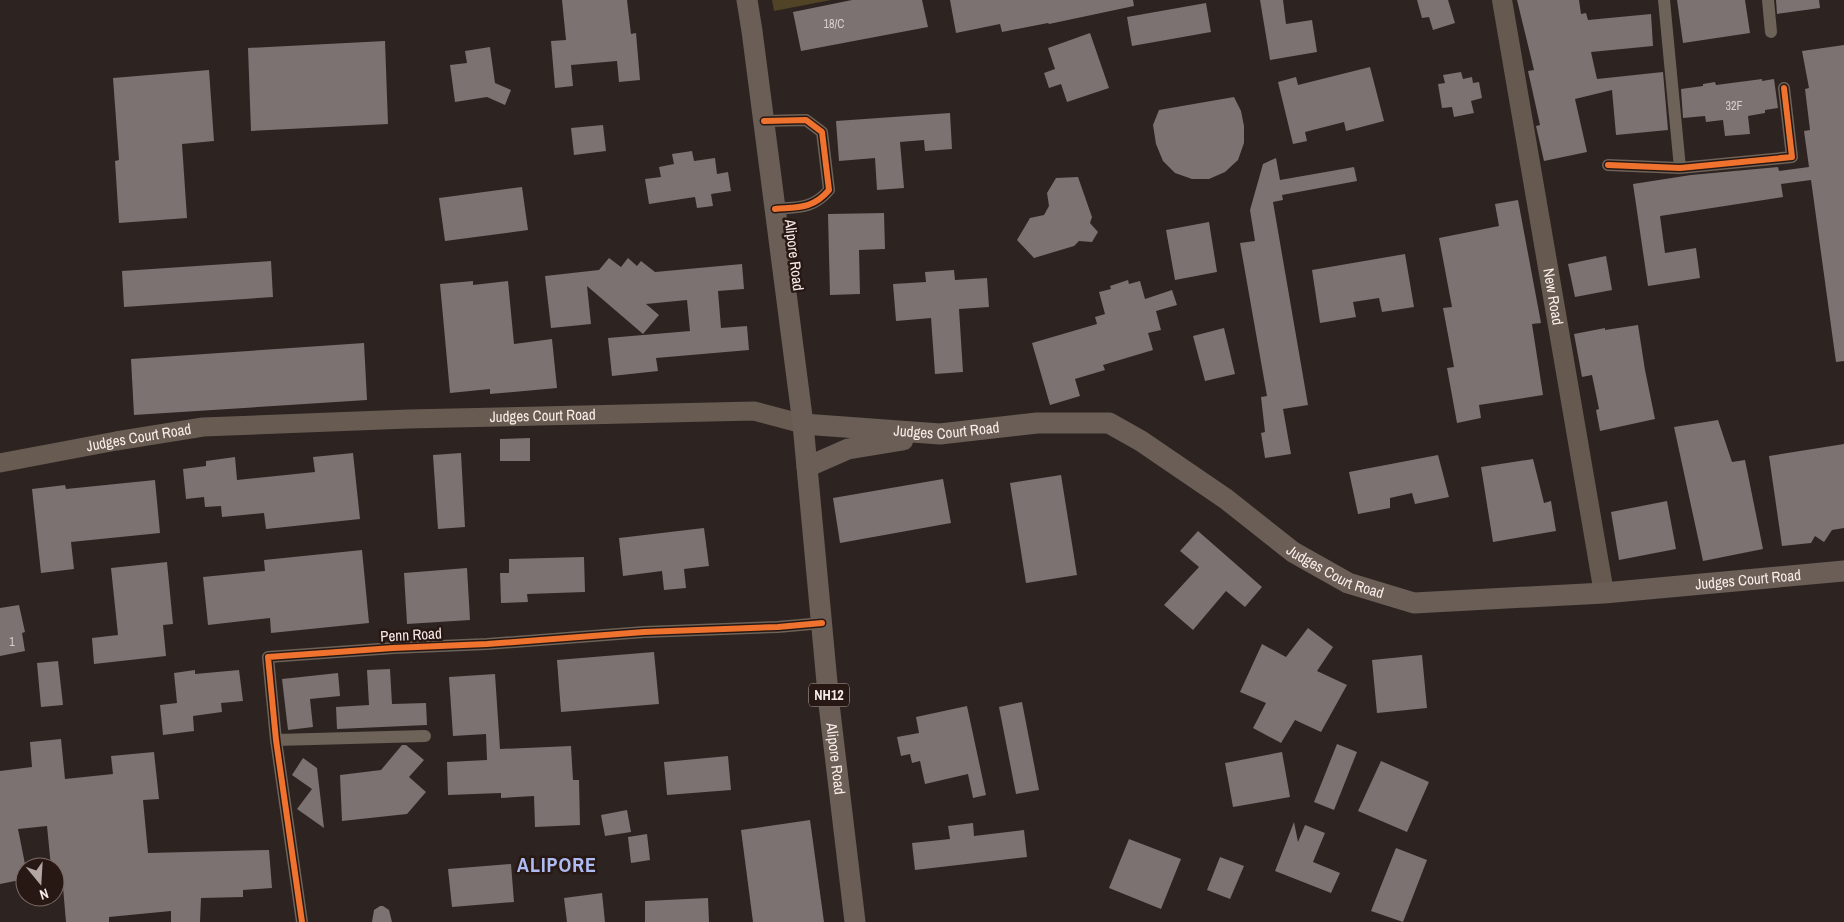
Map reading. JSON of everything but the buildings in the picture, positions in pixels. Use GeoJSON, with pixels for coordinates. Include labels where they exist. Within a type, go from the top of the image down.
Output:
{"type":"FeatureCollection","features":[{"type":"Feature","properties":{"kind":"highway","name":"Alipore Road"},"geometry":{"type":"LineString","coordinates":[[747,0],[803,424],[829,704],[855,922]]}},
{"type":"Feature","properties":{"kind":"highway","name":"Judges Court Road"},"geometry":{"type":"LineString","coordinates":[[803,424],[940,434],[1037,423],[1108,423],[1140,441],[1226,499],[1293,552],[1348,584],[1414,603],[1604,593],[1844,571]]}},
{"type":"Feature","properties":{"kind":"highway"},"geometry":{"type":"LineString","coordinates":[[807,467],[848,449],[940,434]]}},
{"type":"Feature","properties":{"kind":"main road","name":"New Road"},"geometry":{"type":"LineString","coordinates":[[1502,0],[1604,593]]}},
{"type":"Feature","properties":{"kind":"main road","name":"Judges Court Road"},"geometry":{"type":"LineString","coordinates":[[0,462],[203,427],[408,419],[754,411],[803,424]]}},
{"type":"Feature","properties":{"kind":"street"},"geometry":{"type":"LineString","coordinates":[[1664,0],[1680,168]]}},
{"type":"Feature","properties":{"kind":"street"},"geometry":{"type":"LineString","coordinates":[[1768,0],[1771,32]]}},
{"type":"Feature","properties":{"kind":"street"},"geometry":{"type":"LineString","coordinates":[[1608,165],[1680,168],[1792,157],[1784,88]]}},
{"type":"Feature","properties":{"kind":"street"},"geometry":{"type":"LineString","coordinates":[[764,122],[806,120],[822,132],[830,190],[821,200],[808,206],[775,210]]}},
{"type":"Feature","properties":{"kind":"street","name":"Penn Road"},"geometry":{"type":"LineString","coordinates":[[302,922],[276,740],[268,657],[393,648],[487,644],[644,632],[778,627],[822,623]]}},
{"type":"Feature","properties":{"kind":"street"},"geometry":{"type":"LineString","coordinates":[[276,740],[425,736]]}},
{"type":"Feature","properties":{"kind":"shaded area"},"geometry":{"type":"Polygon","coordinates":[[[772,0],[831,0],[774,11],[772,0]]]}},
{"type":"Feature","properties":{"kind":"cycle path"},"geometry":{"type":"LineString","coordinates":[[1608,165],[1680,168],[1792,157],[1784,88]]}},
{"type":"Feature","properties":{"kind":"cycle path"},"geometry":{"type":"LineString","coordinates":[[764,121],[806,120],[822,132],[829,190],[811,204],[775,209]]}},
{"type":"Feature","properties":{"kind":"cycle path"},"geometry":{"type":"LineString","coordinates":[[302,922],[276,740],[268,657],[393,648],[487,644],[644,632],[778,627],[822,623]]}},
{"type":"Feature","properties":{"kind":"district","name":"ALIPORE"},"geometry":{"type":"Point","coordinates":[557,865]}}]}
